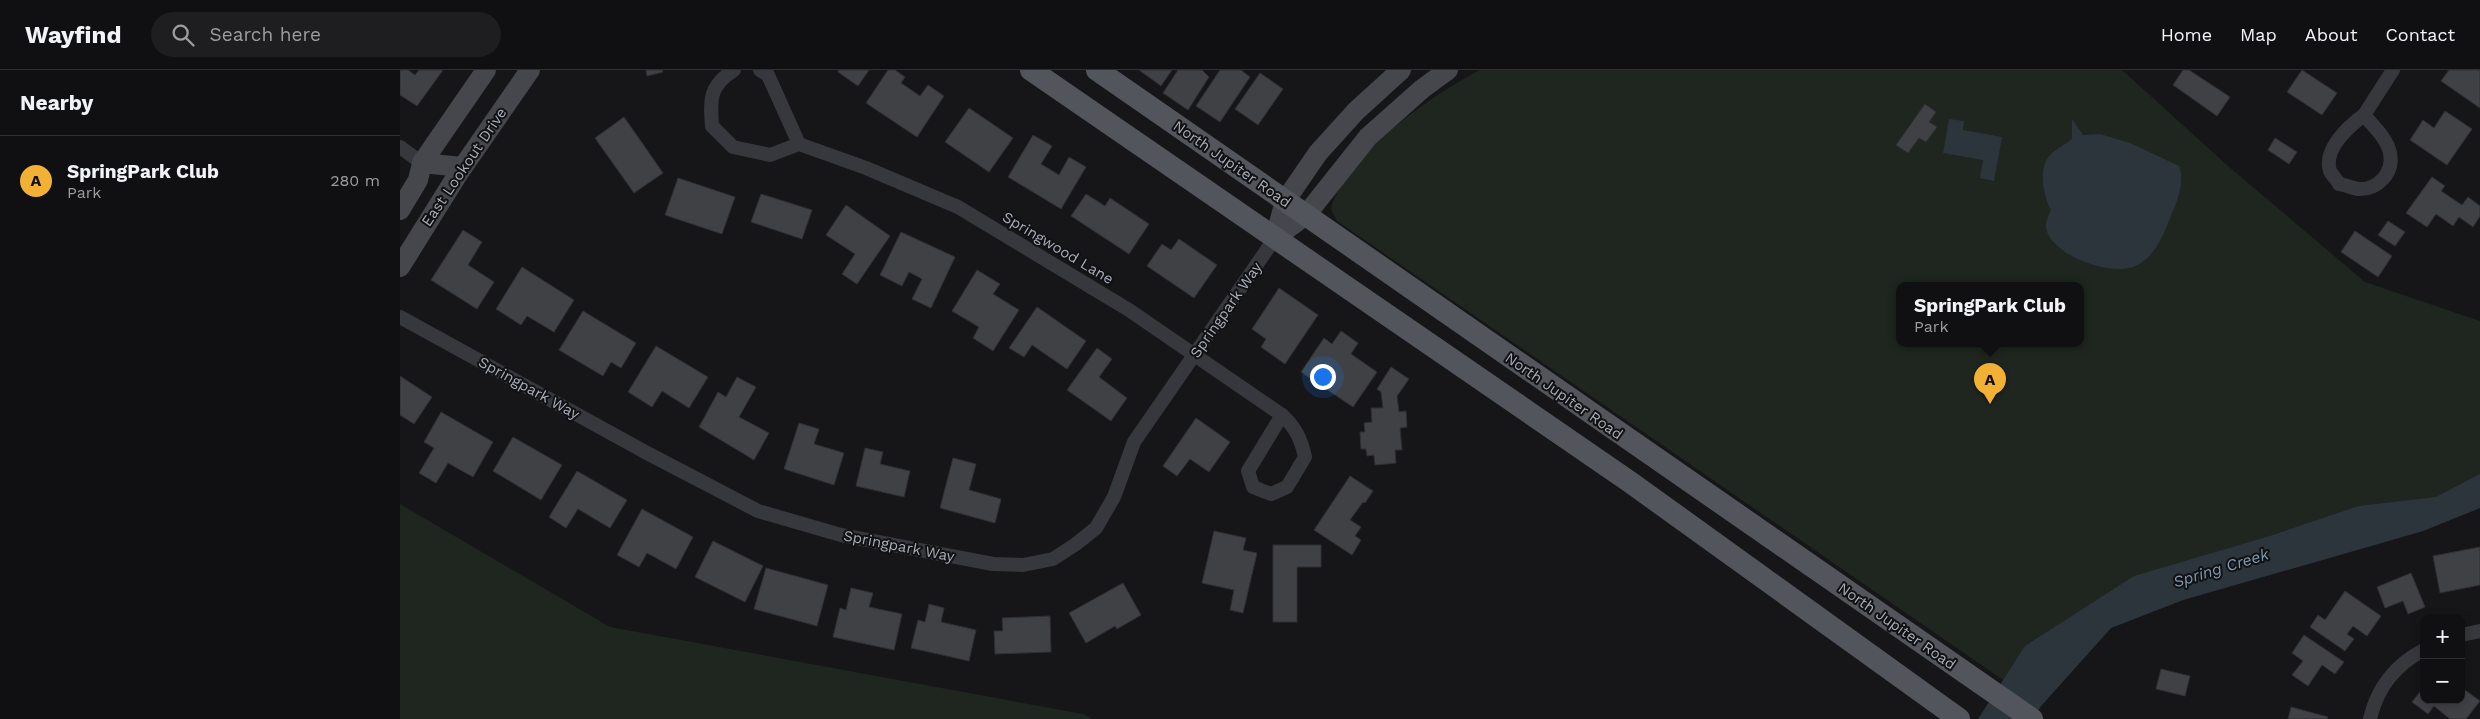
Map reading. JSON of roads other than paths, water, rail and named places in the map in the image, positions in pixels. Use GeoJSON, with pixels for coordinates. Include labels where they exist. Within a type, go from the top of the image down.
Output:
{"type":"FeatureCollection","features":[{"type":"Feature","properties":{"kind":"main road"},"geometry":{"type":"LineString","coordinates":[[1031,70],[1630,482],[1959,719]]}},
{"type":"Feature","properties":{"kind":"main road","name":"North Jupiter Road"},"geometry":{"type":"LineString","coordinates":[[1097,70],[1649,455],[2032,719]]}},
{"type":"Feature","properties":{"kind":"main road"},"geometry":{"type":"LineString","coordinates":[[1630,482],[1649,455]]}},
{"type":"Feature","properties":{"kind":"street","name":"East Lookout Drive"},"geometry":{"type":"LineString","coordinates":[[400,210],[418,180],[422,163],[486,70]]}},
{"type":"Feature","properties":{"kind":"street","name":"East Lookout Drive"},"geometry":{"type":"LineString","coordinates":[[400,267],[462,167],[530,70]]}},
{"type":"Feature","properties":{"kind":"street"},"geometry":{"type":"LineString","coordinates":[[734,70],[720,79],[710,100],[712,126],[734,147],[770,155],[799,144],[768,75],[760,70]]}},
{"type":"Feature","properties":{"kind":"street","name":"Springpark Way"},"geometry":{"type":"LineString","coordinates":[[1275,238],[1285,200],[1318,153],[1350,118],[1401,70]]}},
{"type":"Feature","properties":{"kind":"street","name":"Springpark Way"},"geometry":{"type":"LineString","coordinates":[[400,317],[647,453],[758,511],[841,535],[1008,566],[1053,559],[1096,528],[1114,497],[1134,442],[1275,238],[1306,215],[1368,137],[1422,89],[1448,70]]}},
{"type":"Feature","properties":{"kind":"street"},"geometry":{"type":"LineString","coordinates":[[2364,115],[2383,137],[2390,154],[2388,170],[2382,181],[2374,186],[2359,189],[2340,184],[2330,170],[2332,153],[2339,138],[2364,115],[2393,70]]}},
{"type":"Feature","properties":{"kind":"street","name":"Springwood Lane"},"geometry":{"type":"LineString","coordinates":[[799,144],[866,168],[958,207],[1129,310],[1196,354],[1282,415],[1293,425],[1302,440],[1305,457],[1287,487],[1271,494],[1253,487],[1248,471],[1282,415]]}},
{"type":"Feature","properties":{"kind":"street"},"geometry":{"type":"LineString","coordinates":[[400,147],[422,163],[462,167]]}},
{"type":"Feature","properties":{"kind":"street"},"geometry":{"type":"LineString","coordinates":[[422,163],[433,211]]}},
{"type":"Feature","properties":{"kind":"street"},"geometry":{"type":"LineString","coordinates":[[2465,634],[2480,631]]}},
{"type":"Feature","properties":{"kind":"street"},"geometry":{"type":"LineString","coordinates":[[2370,719],[2373,706],[2397,667],[2420,653]]}},
{"type":"Feature","properties":{"kind":"water"},"geometry":{"type":"Polygon","coordinates":[[[1949,119],[1964,121],[1963,130],[2002,137],[1994,181],[1980,178],[1983,160],[1943,153],[1949,119]]]}},
{"type":"Feature","properties":{"kind":"water"},"geometry":{"type":"Polygon","coordinates":[[[2072,119],[2083,135],[2100,134],[2130,143],[2179,166],[2181,171],[2180,190],[2166,228],[2153,252],[2133,267],[2123,269],[2096,266],[2069,255],[2050,238],[2046,228],[2051,210],[2044,189],[2044,165],[2052,153],[2072,139],[2072,119]]]}},
{"type":"Feature","properties":{"kind":"water","name":"Spring Creek"},"geometry":{"type":"Polygon","coordinates":[[[2480,474],[2480,508],[2423,531],[2183,600],[2111,628],[2041,706],[2033,719],[1978,719],[2025,646],[2134,576],[2270,536],[2359,506],[2436,497],[2480,474]]]}},
{"type":"Feature","properties":{"kind":"place","name":"SpringPark Club"},"geometry":{"type":"Point","coordinates":[1990,404]}}]}
